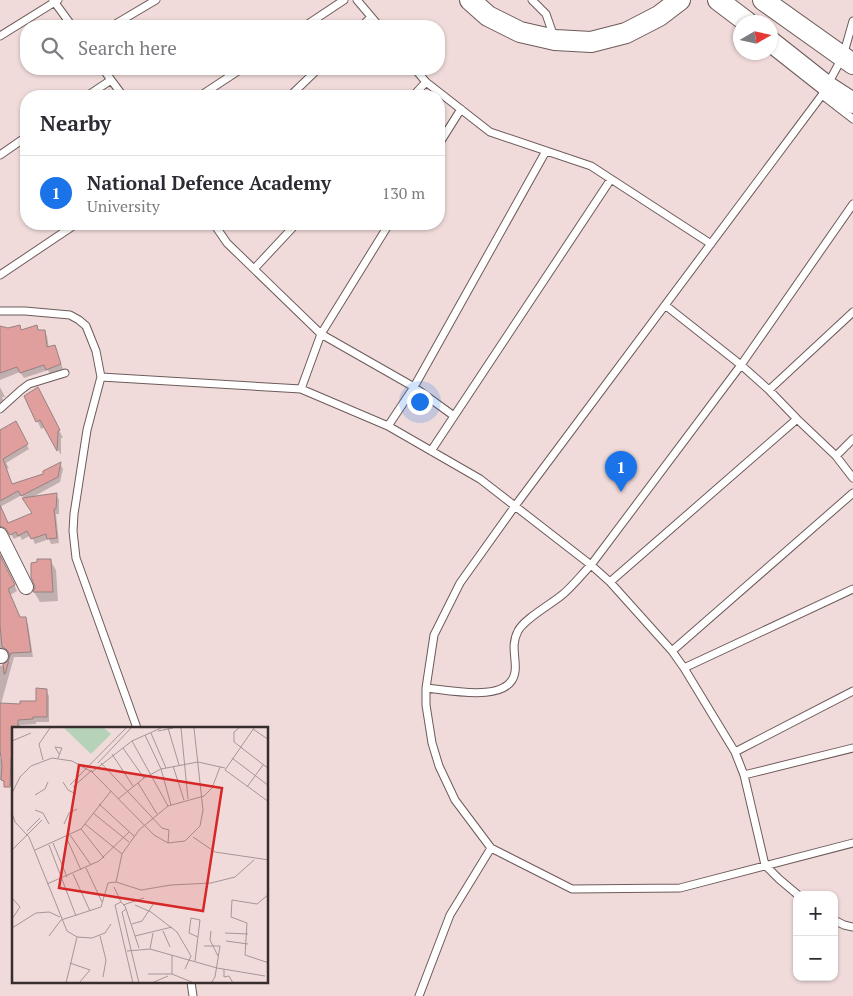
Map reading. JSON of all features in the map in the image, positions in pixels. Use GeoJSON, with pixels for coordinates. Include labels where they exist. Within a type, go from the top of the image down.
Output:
{"type":"FeatureCollection","features":[{"type":"Feature","properties":{"kind":"street"},"geometry":{"type":"LineString","coordinates":[[470,0],[488,16],[520,32],[555,40],[591,42],[626,33],[680,0]]}},
{"type":"Feature","properties":{"kind":"street"},"geometry":{"type":"LineString","coordinates":[[718,0],[737,15]]}},
{"type":"Feature","properties":{"kind":"street"},"geometry":{"type":"LineString","coordinates":[[763,0],[848,60]]}},
{"type":"Feature","properties":{"kind":"street"},"geometry":{"type":"LineString","coordinates":[[778,48],[824,90],[853,103]]}},
{"type":"Feature","properties":{"kind":"street"},"geometry":{"type":"LineString","coordinates":[[0,535],[26,587]]}},
{"type":"Feature","properties":{"kind":"lane"},"geometry":{"type":"LineString","coordinates":[[122,20],[156,0]]}},
{"type":"Feature","properties":{"kind":"lane"},"geometry":{"type":"LineString","coordinates":[[314,20],[344,0]]}},
{"type":"Feature","properties":{"kind":"lane"},"geometry":{"type":"LineString","coordinates":[[357,0],[374,20]]}},
{"type":"Feature","properties":{"kind":"lane"},"geometry":{"type":"LineString","coordinates":[[532,0],[546,14],[555,40]]}},
{"type":"Feature","properties":{"kind":"lane"},"geometry":{"type":"LineString","coordinates":[[25,20],[55,1],[68,20]]}},
{"type":"Feature","properties":{"kind":"lane"},"geometry":{"type":"LineString","coordinates":[[368,20],[371,17]]}},
{"type":"Feature","properties":{"kind":"lane"},"geometry":{"type":"LineString","coordinates":[[853,21],[848,60],[515,506],[460,583],[434,635],[426,688],[426,705],[432,744],[439,766],[455,800],[491,848],[572,889],[680,888],[853,843]]}},
{"type":"Feature","properties":{"kind":"lane"},"geometry":{"type":"LineString","coordinates":[[0,36],[20,23]]}},
{"type":"Feature","properties":{"kind":"lane"},"geometry":{"type":"LineString","coordinates":[[107,75],[118,90]]}},
{"type":"Feature","properties":{"kind":"lane"},"geometry":{"type":"LineString","coordinates":[[209,90],[232,75]]}},
{"type":"Feature","properties":{"kind":"lane"},"geometry":{"type":"LineString","coordinates":[[296,90],[312,75]]}},
{"type":"Feature","properties":{"kind":"lane"},"geometry":{"type":"LineString","coordinates":[[420,75],[436,90]]}},
{"type":"Feature","properties":{"kind":"lane"},"geometry":{"type":"LineString","coordinates":[[96,90],[111,80]]}},
{"type":"Feature","properties":{"kind":"lane"},"geometry":{"type":"LineString","coordinates":[[419,90],[426,82]]}},
{"type":"Feature","properties":{"kind":"lane"},"geometry":{"type":"LineString","coordinates":[[824,90],[853,119]]}},
{"type":"Feature","properties":{"kind":"lane"},"geometry":{"type":"LineString","coordinates":[[445,97],[490,132],[591,166],[711,244]]}},
{"type":"Feature","properties":{"kind":"lane"},"geometry":{"type":"LineString","coordinates":[[445,134],[461,109]]}},
{"type":"Feature","properties":{"kind":"lane"},"geometry":{"type":"LineString","coordinates":[[0,155],[20,141]]}},
{"type":"Feature","properties":{"kind":"lane"},"geometry":{"type":"LineString","coordinates":[[388,426],[414,387],[546,151]]}},
{"type":"Feature","properties":{"kind":"lane"},"geometry":{"type":"LineString","coordinates":[[431,451],[611,179]]}},
{"type":"Feature","properties":{"kind":"lane"},"geometry":{"type":"LineString","coordinates":[[426,688],[473,693],[498,691],[512,682],[516,671],[514,641],[518,630],[524,623],[563,594],[590,565],[741,364],[853,204]]}},
{"type":"Feature","properties":{"kind":"lane"},"geometry":{"type":"LineString","coordinates":[[0,275],[67,230]]}},
{"type":"Feature","properties":{"kind":"lane"},"geometry":{"type":"LineString","coordinates":[[218,230],[227,243],[321,334],[414,387],[454,416]]}},
{"type":"Feature","properties":{"kind":"lane"},"geometry":{"type":"LineString","coordinates":[[254,269],[290,230]]}},
{"type":"Feature","properties":{"kind":"lane"},"geometry":{"type":"LineString","coordinates":[[301,389],[321,334],[386,230]]}},
{"type":"Feature","properties":{"kind":"lane"},"geometry":{"type":"LineString","coordinates":[[665,304],[741,364],[836,456],[853,478]]}},
{"type":"Feature","properties":{"kind":"lane"},"geometry":{"type":"LineString","coordinates":[[0,311],[25,311],[70,316],[86,326],[96,351],[101,377],[87,430],[73,531],[76,558],[137,727]]}},
{"type":"Feature","properties":{"kind":"lane"},"geometry":{"type":"LineString","coordinates":[[769,390],[853,312]]}},
{"type":"Feature","properties":{"kind":"lane"},"geometry":{"type":"LineString","coordinates":[[0,409],[29,384],[66,373]]}},
{"type":"Feature","properties":{"kind":"lane"},"geometry":{"type":"LineString","coordinates":[[101,377],[301,389],[388,426],[480,480],[610,582],[672,651],[735,752],[744,775],[765,866],[793,891]]}},
{"type":"Feature","properties":{"kind":"lane"},"geometry":{"type":"LineString","coordinates":[[610,582],[797,419]]}},
{"type":"Feature","properties":{"kind":"lane"},"geometry":{"type":"LineString","coordinates":[[836,456],[853,439]]}},
{"type":"Feature","properties":{"kind":"lane"},"geometry":{"type":"LineString","coordinates":[[672,651],[853,493]]}},
{"type":"Feature","properties":{"kind":"lane"},"geometry":{"type":"LineString","coordinates":[[684,668],[853,589]]}},
{"type":"Feature","properties":{"kind":"lane"},"geometry":{"type":"LineString","coordinates":[[735,752],[853,691]]}},
{"type":"Feature","properties":{"kind":"lane"},"geometry":{"type":"LineString","coordinates":[[744,775],[853,748]]}},
{"type":"Feature","properties":{"kind":"lane"},"geometry":{"type":"LineString","coordinates":[[419,996],[450,915],[491,848]]}},
{"type":"Feature","properties":{"kind":"lane"},"geometry":{"type":"LineString","coordinates":[[838,922],[853,928]]}},
{"type":"Feature","properties":{"kind":"building"},"geometry":{"type":"Polygon","coordinates":[[[20,325],[21,330],[37,325],[38,330],[45,330],[47,347],[55,345],[61,364],[46,370],[44,365],[20,373],[17,367],[0,373],[0,326],[8,328],[20,325]]]}},
{"type":"Feature","properties":{"kind":"building"},"geometry":{"type":"Polygon","coordinates":[[[38,387],[60,430],[58,431],[57,451],[40,420],[36,422],[24,396],[38,387]]]}},
{"type":"Feature","properties":{"kind":"building"},"geometry":{"type":"Polygon","coordinates":[[[16,421],[28,444],[3,459],[12,484],[43,474],[43,471],[61,462],[58,477],[21,496],[18,491],[0,501],[0,430],[16,421]]]}},
{"type":"Feature","properties":{"kind":"building"},"geometry":{"type":"Polygon","coordinates":[[[57,493],[56,509],[54,509],[57,538],[47,539],[46,534],[31,539],[27,531],[18,536],[16,532],[10,535],[5,528],[0,526],[0,505],[8,523],[32,513],[22,498],[57,493]]]}},
{"type":"Feature","properties":{"kind":"building"},"geometry":{"type":"Polygon","coordinates":[[[0,555],[15,585],[8,589],[20,617],[26,617],[31,652],[11,653],[5,674],[3,664],[8,661],[10,656],[8,651],[2,647],[0,625],[0,555]]]}},
{"type":"Feature","properties":{"kind":"building"},"geometry":{"type":"Polygon","coordinates":[[[37,559],[51,559],[53,592],[33,592],[35,587],[31,577],[31,563],[37,562],[37,559]]]}},
{"type":"Feature","properties":{"kind":"building"},"geometry":{"type":"Polygon","coordinates":[[[36,688],[47,689],[47,717],[18,720],[18,727],[12,727],[10,787],[4,787],[4,781],[1,780],[0,703],[20,704],[20,701],[36,701],[36,688]]]}},
{"type":"Feature","properties":{"kind":"place","name":"National Defence Academy"},"geometry":{"type":"Point","coordinates":[621,492]}}]}
